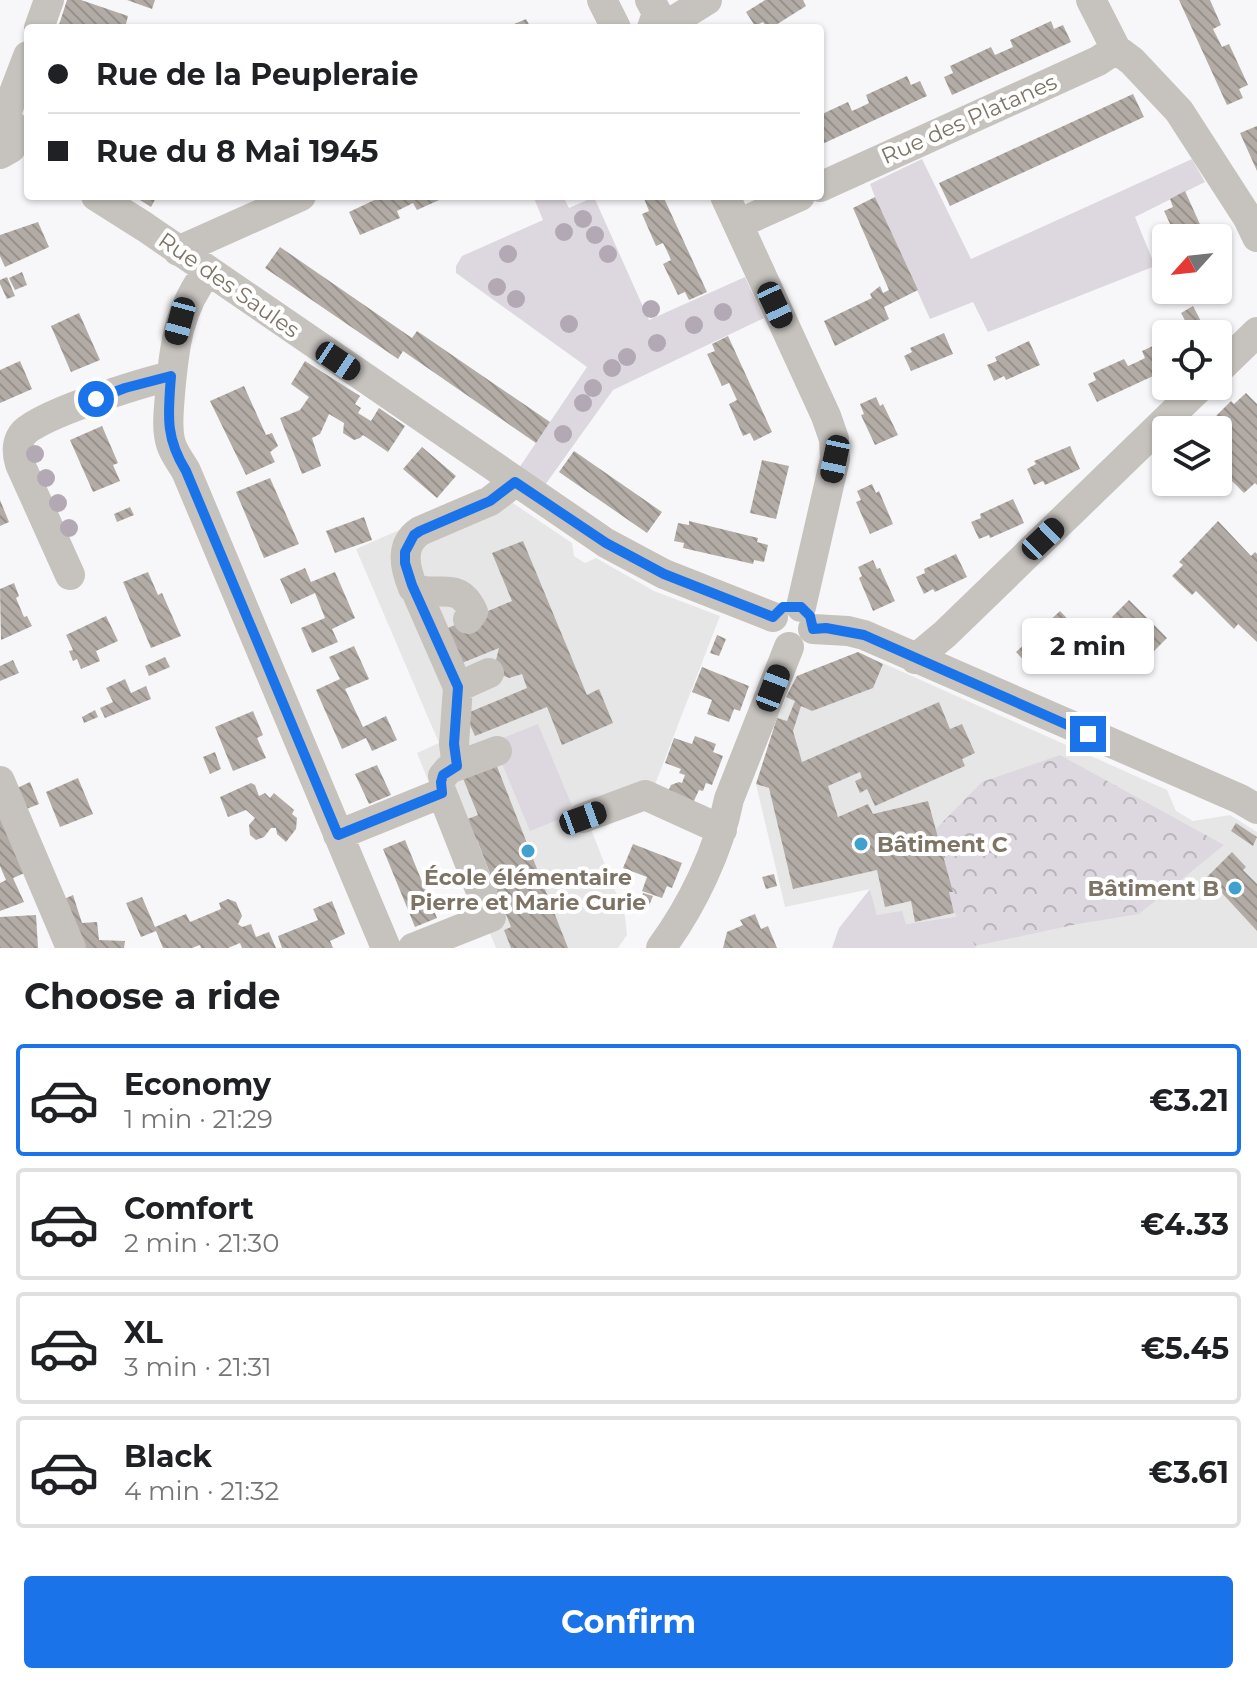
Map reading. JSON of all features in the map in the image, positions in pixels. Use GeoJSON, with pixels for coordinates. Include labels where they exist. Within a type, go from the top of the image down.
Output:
{"type":"FeatureCollection","features":[{"type":"Feature","properties":{"kind":"street"},"geometry":{"type":"LineString","coordinates":[[40,24],[49,0]]}},
{"type":"Feature","properties":{"kind":"street"},"geometry":{"type":"LineString","coordinates":[[602,0],[614,24]]}},
{"type":"Feature","properties":{"kind":"street"},"geometry":{"type":"LineString","coordinates":[[650,0],[657,13],[653,24]]}},
{"type":"Feature","properties":{"kind":"street"},"geometry":{"type":"LineString","coordinates":[[668,24],[707,0]]}},
{"type":"Feature","properties":{"kind":"street"},"geometry":{"type":"LineString","coordinates":[[1091,0],[1116,49],[1132,61],[1179,111],[1257,237]]}},
{"type":"Feature","properties":{"kind":"street","name":"Rue des Platanes"},"geometry":{"type":"LineString","coordinates":[[824,185],[1098,61],[1116,49]]}},
{"type":"Feature","properties":{"kind":"street"},"geometry":{"type":"LineString","coordinates":[[9,138],[24,73]]}},
{"type":"Feature","properties":{"kind":"street","name":"Rue des Saules"},"geometry":{"type":"LineString","coordinates":[[102,200],[606,543],[664,574],[826,628],[864,635],[1257,809]]}},
{"type":"Feature","properties":{"kind":"street"},"geometry":{"type":"LineString","coordinates":[[178,251],[292,200]]}},
{"type":"Feature","properties":{"kind":"street"},"geometry":{"type":"LineString","coordinates":[[661,948],[677,926],[722,830],[729,799],[789,647],[780,644],[773,636],[771,626],[795,617],[835,459],[834,439],[826,416],[727,200]]}},
{"type":"Feature","properties":{"kind":"street"},"geometry":{"type":"LineString","coordinates":[[738,224],[791,200]]}},
{"type":"Feature","properties":{"kind":"street"},"geometry":{"type":"LineString","coordinates":[[208,271],[190,297],[174,348],[168,416],[171,443],[186,471],[386,948]]}},
{"type":"Feature","properties":{"kind":"street"},"geometry":{"type":"LineString","coordinates":[[1232,356],[1257,332]]}},
{"type":"Feature","properties":{"kind":"street"},"geometry":{"type":"LineString","coordinates":[[70,575],[20,464],[17,455],[22,435],[39,422],[125,388],[171,376]]}},
{"type":"Feature","properties":{"kind":"street"},"geometry":{"type":"LineString","coordinates":[[915,659],[945,634],[1187,400]]}},
{"type":"Feature","properties":{"kind":"street"},"geometry":{"type":"LineString","coordinates":[[457,766],[454,744],[458,687],[412,585],[405,552],[414,535],[490,501],[515,482]]}},
{"type":"Feature","properties":{"kind":"street"},"geometry":{"type":"LineString","coordinates":[[416,591],[444,590],[460,595],[473,612],[468,619]]}},
{"type":"Feature","properties":{"kind":"street"},"geometry":{"type":"LineString","coordinates":[[458,687],[489,673]]}},
{"type":"Feature","properties":{"kind":"street"},"geometry":{"type":"LineString","coordinates":[[413,948],[491,917],[442,793],[441,782],[443,775],[457,766],[497,751]]}},
{"type":"Feature","properties":{"kind":"street"},"geometry":{"type":"LineString","coordinates":[[0,781],[71,948]]}},
{"type":"Feature","properties":{"kind":"street"},"geometry":{"type":"LineString","coordinates":[[338,835],[442,793]]}},
{"type":"Feature","properties":{"kind":"street"},"geometry":{"type":"LineString","coordinates":[[583,818],[645,795],[722,830]]}},
{"type":"Feature","properties":{"kind":"shaded area"},"geometry":{"type":"Polygon","coordinates":[[[492,489],[572,543],[574,556],[585,563],[596,558],[654,591],[720,616],[646,808],[591,829],[625,916],[627,935],[618,948],[496,948],[417,753],[439,743],[356,549],[492,489]]]}},
{"type":"Feature","properties":{"kind":"shaded area"},"geometry":{"type":"Polygon","coordinates":[[[858,652],[1167,790],[1176,811],[1193,821],[1230,815],[1257,832],[1257,948],[976,948],[960,916],[906,924],[877,915],[870,889],[785,907],[756,784],[777,718],[797,676],[858,652]]]}},
{"type":"Feature","properties":{"kind":"green space"},"geometry":{"type":"Polygon","coordinates":[[[922,159],[971,259],[1192,159],[1205,182],[1135,217],[1152,259],[1152,267],[988,332],[973,302],[930,319],[870,184],[922,159]]]}},
{"type":"Feature","properties":{"kind":"green space"},"geometry":{"type":"Polygon","coordinates":[[[535,200],[565,200],[569,208],[595,200],[649,320],[745,277],[764,318],[613,390],[545,485],[519,468],[587,367],[456,273],[462,256],[543,220],[535,200]]]}},
{"type":"Feature","properties":{"kind":"green space"},"geometry":{"type":"Polygon","coordinates":[[[538,724],[575,813],[530,831],[493,742],[538,724]]]}},
{"type":"Feature","properties":{"kind":"green space"},"geometry":{"type":"Polygon","coordinates":[[[1060,755],[1224,845],[1139,914],[975,946],[949,904],[926,839],[982,782],[1060,755]]]}},
{"type":"Feature","properties":{"kind":"green space"},"geometry":{"type":"Polygon","coordinates":[[[870,889],[877,915],[902,911],[906,924],[960,916],[976,948],[832,948],[839,928],[870,889]]]}},
{"type":"Feature","properties":{"kind":"building"},"geometry":{"type":"Polygon","coordinates":[[[67,0],[81,0],[128,16],[126,24],[59,24],[67,0]]]}},
{"type":"Feature","properties":{"kind":"building"},"geometry":{"type":"Polygon","coordinates":[[[127,0],[155,0],[152,9],[127,0]]]}},
{"type":"Feature","properties":{"kind":"building"},"geometry":{"type":"Polygon","coordinates":[[[765,0],[803,0],[806,6],[777,24],[754,24],[746,12],[765,0]]]}},
{"type":"Feature","properties":{"kind":"building"},"geometry":{"type":"Polygon","coordinates":[[[1179,0],[1210,0],[1221,25],[1213,29],[1222,47],[1229,44],[1248,85],[1239,89],[1243,98],[1227,105],[1179,0]]]}},
{"type":"Feature","properties":{"kind":"building"},"geometry":{"type":"Polygon","coordinates":[[[1051,21],[1054,29],[1063,25],[1071,42],[952,95],[944,77],[953,73],[950,66],[991,47],[995,55],[1013,47],[1010,40],[1051,21]]]}},
{"type":"Feature","properties":{"kind":"building"},"geometry":{"type":"Polygon","coordinates":[[[907,76],[911,85],[920,81],[927,96],[824,143],[824,113],[848,102],[852,111],[869,103],[866,95],[907,76]]]}},
{"type":"Feature","properties":{"kind":"building"},"geometry":{"type":"Polygon","coordinates":[[[1133,94],[1144,117],[950,206],[939,183],[1133,94]]]}},
{"type":"Feature","properties":{"kind":"building"},"geometry":{"type":"Polygon","coordinates":[[[1257,126],[1257,171],[1240,133],[1257,126]]]}},
{"type":"Feature","properties":{"kind":"building"},"geometry":{"type":"Polygon","coordinates":[[[1185,191],[1200,224],[1170,224],[1164,211],[1173,207],[1170,199],[1185,191]]]}},
{"type":"Feature","properties":{"kind":"building"},"geometry":{"type":"Polygon","coordinates":[[[875,197],[918,290],[884,307],[889,319],[835,346],[824,321],[872,298],[870,294],[880,286],[883,293],[889,290],[853,208],[875,197]]]}},
{"type":"Feature","properties":{"kind":"building"},"geometry":{"type":"Polygon","coordinates":[[[140,200],[155,200],[151,207],[140,200]]]}},
{"type":"Feature","properties":{"kind":"building"},"geometry":{"type":"Polygon","coordinates":[[[374,200],[439,200],[417,210],[413,203],[397,211],[400,218],[360,235],[349,212],[374,200]]]}},
{"type":"Feature","properties":{"kind":"building"},"geometry":{"type":"Polygon","coordinates":[[[645,200],[665,200],[707,292],[689,300],[685,292],[678,295],[663,264],[671,260],[667,251],[663,243],[656,246],[642,214],[649,211],[645,200]]]}},
{"type":"Feature","properties":{"kind":"building"},"geometry":{"type":"Polygon","coordinates":[[[38,222],[49,247],[5,267],[0,256],[0,235],[38,222]]]}},
{"type":"Feature","properties":{"kind":"building"},"geometry":{"type":"Polygon","coordinates":[[[280,247],[412,338],[417,331],[550,422],[536,443],[403,351],[398,359],[265,268],[280,247]]]}},
{"type":"Feature","properties":{"kind":"building"},"geometry":{"type":"Polygon","coordinates":[[[22,272],[27,285],[15,290],[9,278],[22,272]]]}},
{"type":"Feature","properties":{"kind":"building"},"geometry":{"type":"Polygon","coordinates":[[[7,277],[15,296],[7,299],[0,280],[7,277]]]}},
{"type":"Feature","properties":{"kind":"building"},"geometry":{"type":"Polygon","coordinates":[[[1193,306],[1200,320],[1185,320],[1181,313],[1193,306]]]}},
{"type":"Feature","properties":{"kind":"building"},"geometry":{"type":"Polygon","coordinates":[[[79,313],[100,360],[71,372],[51,326],[79,313]]]}},
{"type":"Feature","properties":{"kind":"building"},"geometry":{"type":"Polygon","coordinates":[[[944,333],[953,354],[911,371],[904,356],[912,352],[910,348],[944,333]]]}},
{"type":"Feature","properties":{"kind":"building"},"geometry":{"type":"Polygon","coordinates":[[[728,336],[772,432],[754,441],[750,433],[743,436],[729,404],[737,400],[729,383],[722,386],[707,354],[715,351],[712,344],[728,336]]]}},
{"type":"Feature","properties":{"kind":"building"},"geometry":{"type":"Polygon","coordinates":[[[1029,341],[1040,365],[1006,380],[1004,376],[994,381],[987,365],[997,361],[995,357],[1029,341]]]}},
{"type":"Feature","properties":{"kind":"building"},"geometry":{"type":"Polygon","coordinates":[[[1152,346],[1152,376],[1097,402],[1088,384],[1096,380],[1093,373],[1124,359],[1128,366],[1137,362],[1145,358],[1142,351],[1152,346]]]}},
{"type":"Feature","properties":{"kind":"building"},"geometry":{"type":"Polygon","coordinates":[[[20,361],[32,389],[0,403],[0,370],[20,361]]]}},
{"type":"Feature","properties":{"kind":"building"},"geometry":{"type":"Polygon","coordinates":[[[305,361],[360,396],[355,404],[361,408],[358,413],[371,421],[379,408],[405,426],[388,452],[363,435],[354,440],[343,433],[344,423],[329,414],[320,434],[312,438],[321,466],[302,474],[280,418],[300,410],[309,397],[291,384],[305,361]]]}},
{"type":"Feature","properties":{"kind":"building"},"geometry":{"type":"Polygon","coordinates":[[[244,386],[266,435],[272,433],[278,446],[270,452],[275,462],[246,475],[210,401],[244,386]]]}},
{"type":"Feature","properties":{"kind":"building"},"geometry":{"type":"Polygon","coordinates":[[[1246,393],[1257,404],[1257,485],[1255,483],[1244,493],[1232,481],[1232,416],[1216,416],[1231,401],[1234,404],[1246,393]]]}},
{"type":"Feature","properties":{"kind":"building"},"geometry":{"type":"Polygon","coordinates":[[[876,397],[880,406],[883,404],[898,435],[875,445],[861,415],[864,414],[860,404],[876,397]]]}},
{"type":"Feature","properties":{"kind":"building"},"geometry":{"type":"Polygon","coordinates":[[[102,426],[118,463],[113,465],[120,481],[93,492],[70,440],[102,426]]]}},
{"type":"Feature","properties":{"kind":"building"},"geometry":{"type":"Polygon","coordinates":[[[1070,446],[1080,469],[1045,485],[1043,481],[1034,485],[1027,469],[1036,464],[1034,461],[1070,446]]]}},
{"type":"Feature","properties":{"kind":"building"},"geometry":{"type":"Polygon","coordinates":[[[422,447],[456,476],[437,498],[403,469],[422,447]]]}},
{"type":"Feature","properties":{"kind":"building"},"geometry":{"type":"Polygon","coordinates":[[[574,451],[662,512],[647,533],[559,472],[574,451]]]}},
{"type":"Feature","properties":{"kind":"building"},"geometry":{"type":"Polygon","coordinates":[[[762,460],[789,466],[776,519],[750,513],[762,460]]]}},
{"type":"Feature","properties":{"kind":"building"},"geometry":{"type":"Polygon","coordinates":[[[270,478],[299,544],[264,558],[236,492],[270,478]]]}},
{"type":"Feature","properties":{"kind":"building"},"geometry":{"type":"Polygon","coordinates":[[[872,484],[876,493],[879,491],[893,524],[870,534],[856,502],[861,500],[857,491],[872,484]]]}},
{"type":"Feature","properties":{"kind":"building"},"geometry":{"type":"Polygon","coordinates":[[[1013,499],[1024,523],[990,538],[989,535],[979,539],[971,522],[981,518],[980,514],[1013,499]]]}},
{"type":"Feature","properties":{"kind":"building"},"geometry":{"type":"Polygon","coordinates":[[[0,500],[9,522],[0,526],[0,500]]]}},
{"type":"Feature","properties":{"kind":"building"},"geometry":{"type":"Polygon","coordinates":[[[130,507],[134,515],[117,522],[114,514],[130,507]]]}},
{"type":"Feature","properties":{"kind":"building"},"geometry":{"type":"Polygon","coordinates":[[[364,517],[372,540],[335,553],[326,531],[364,517]]]}},
{"type":"Feature","properties":{"kind":"building"},"geometry":{"type":"Polygon","coordinates":[[[689,521],[758,538],[757,542],[768,545],[764,562],[754,560],[753,564],[683,548],[684,543],[674,541],[678,523],[689,525],[689,521]]]}},
{"type":"Feature","properties":{"kind":"building"},"geometry":{"type":"Polygon","coordinates":[[[1218,521],[1251,556],[1255,552],[1257,554],[1257,642],[1238,624],[1234,629],[1196,591],[1192,595],[1172,576],[1183,565],[1179,562],[1218,521]]]}},
{"type":"Feature","properties":{"kind":"building"},"geometry":{"type":"Polygon","coordinates":[[[523,541],[587,695],[599,689],[613,723],[562,745],[547,707],[475,736],[465,714],[527,688],[522,674],[509,678],[502,675],[495,664],[499,648],[457,665],[443,630],[512,601],[492,553],[523,541]]]}},
{"type":"Feature","properties":{"kind":"building"},"geometry":{"type":"Polygon","coordinates":[[[956,554],[967,577],[924,594],[916,577],[925,573],[924,569],[956,554]]]}},
{"type":"Feature","properties":{"kind":"building"},"geometry":{"type":"Polygon","coordinates":[[[873,560],[895,601],[873,611],[859,578],[862,576],[858,567],[873,560]]]}},
{"type":"Feature","properties":{"kind":"building"},"geometry":{"type":"Polygon","coordinates":[[[305,568],[311,582],[335,572],[355,618],[332,629],[338,642],[312,653],[301,628],[325,618],[315,593],[291,604],[280,579],[305,568]]]}},
{"type":"Feature","properties":{"kind":"building"},"geometry":{"type":"Polygon","coordinates":[[[148,572],[158,595],[162,593],[181,636],[151,648],[123,582],[148,572]]]}},
{"type":"Feature","properties":{"kind":"building"},"geometry":{"type":"Polygon","coordinates":[[[14,583],[19,596],[16,598],[24,617],[27,616],[32,626],[1,640],[0,589],[14,583]]]}},
{"type":"Feature","properties":{"kind":"building"},"geometry":{"type":"Polygon","coordinates":[[[1129,600],[1167,638],[1150,655],[1112,617],[1129,600]]]}},
{"type":"Feature","properties":{"kind":"building"},"geometry":{"type":"Polygon","coordinates":[[[1060,611],[1088,640],[1066,660],[1058,652],[1036,673],[1016,652],[1060,611]]]}},
{"type":"Feature","properties":{"kind":"building"},"geometry":{"type":"Polygon","coordinates":[[[106,616],[118,641],[96,651],[100,661],[81,669],[77,659],[73,661],[69,651],[73,650],[66,635],[106,616]]]}},
{"type":"Feature","properties":{"kind":"building"},"geometry":{"type":"Polygon","coordinates":[[[717,635],[726,639],[719,656],[710,653],[717,635]]]}},
{"type":"Feature","properties":{"kind":"building"},"geometry":{"type":"Polygon","coordinates":[[[354,646],[369,679],[345,689],[363,727],[386,716],[397,740],[372,751],[366,738],[342,749],[316,690],[340,679],[329,657],[354,646]]]}},
{"type":"Feature","properties":{"kind":"building"},"geometry":{"type":"Polygon","coordinates":[[[858,652],[883,664],[873,688],[812,711],[801,706],[793,731],[802,762],[939,702],[950,729],[962,724],[975,753],[962,759],[965,766],[875,806],[867,789],[860,793],[855,781],[862,778],[860,772],[828,786],[838,817],[868,804],[873,814],[928,801],[953,892],[949,892],[954,913],[915,922],[911,901],[885,907],[877,870],[793,889],[769,788],[756,784],[777,718],[787,721],[795,701],[786,697],[797,676],[858,652]]]}},
{"type":"Feature","properties":{"kind":"building"},"geometry":{"type":"Polygon","coordinates":[[[165,657],[170,667],[149,676],[145,666],[165,657]]]}},
{"type":"Feature","properties":{"kind":"building"},"geometry":{"type":"Polygon","coordinates":[[[13,660],[19,673],[0,681],[0,666],[13,660]]]}},
{"type":"Feature","properties":{"kind":"building"},"geometry":{"type":"Polygon","coordinates":[[[702,667],[749,686],[740,711],[734,709],[729,722],[707,714],[712,700],[692,692],[702,667]]]}},
{"type":"Feature","properties":{"kind":"building"},"geometry":{"type":"Polygon","coordinates":[[[125,679],[131,693],[146,686],[151,699],[105,718],[100,708],[113,702],[106,688],[125,679]]]}},
{"type":"Feature","properties":{"kind":"building"},"geometry":{"type":"Polygon","coordinates":[[[95,710],[98,717],[84,723],[82,717],[95,710]]]}},
{"type":"Feature","properties":{"kind":"building"},"geometry":{"type":"Polygon","coordinates":[[[253,711],[263,735],[257,738],[266,758],[233,771],[215,727],[253,711]]]}},
{"type":"Feature","properties":{"kind":"building"},"geometry":{"type":"Polygon","coordinates":[[[695,736],[716,744],[713,752],[723,756],[712,785],[706,783],[703,791],[699,790],[692,805],[667,794],[671,785],[682,783],[685,775],[679,773],[681,769],[665,763],[674,738],[692,744],[695,736]]]}},
{"type":"Feature","properties":{"kind":"building"},"geometry":{"type":"Polygon","coordinates":[[[215,752],[221,769],[210,774],[203,757],[215,752]]]}},
{"type":"Feature","properties":{"kind":"building"},"geometry":{"type":"Polygon","coordinates":[[[496,764],[568,948],[511,948],[504,930],[511,927],[477,840],[473,841],[465,820],[478,815],[462,776],[496,764]]]}},
{"type":"Feature","properties":{"kind":"building"},"geometry":{"type":"Polygon","coordinates":[[[377,765],[391,795],[369,804],[355,774],[377,765]]]}},
{"type":"Feature","properties":{"kind":"building"},"geometry":{"type":"Polygon","coordinates":[[[78,778],[93,814],[60,827],[46,792],[78,778]]]}},
{"type":"Feature","properties":{"kind":"building"},"geometry":{"type":"Polygon","coordinates":[[[30,782],[39,804],[24,810],[15,789],[30,782]]]}},
{"type":"Feature","properties":{"kind":"building"},"geometry":{"type":"Polygon","coordinates":[[[251,783],[259,796],[265,793],[270,798],[274,793],[294,810],[292,814],[297,818],[296,829],[286,842],[277,834],[276,828],[271,828],[264,837],[256,840],[250,835],[249,825],[255,818],[246,810],[228,817],[220,797],[251,783]]]}},
{"type":"Feature","properties":{"kind":"building"},"geometry":{"type":"Polygon","coordinates":[[[0,810],[27,872],[13,878],[24,902],[0,911],[0,883],[6,880],[0,866],[0,810]]]}},
{"type":"Feature","properties":{"kind":"building"},"geometry":{"type":"Polygon","coordinates":[[[1236,823],[1257,837],[1253,846],[1231,831],[1236,823]]]}},
{"type":"Feature","properties":{"kind":"building"},"geometry":{"type":"Polygon","coordinates":[[[405,840],[437,918],[415,927],[383,849],[405,840]]]}},
{"type":"Feature","properties":{"kind":"building"},"geometry":{"type":"Polygon","coordinates":[[[633,844],[682,863],[672,888],[667,886],[662,898],[642,891],[647,877],[623,868],[633,844]]]}},
{"type":"Feature","properties":{"kind":"building","name":"Bâtiment B"},"geometry":{"type":"Polygon","coordinates":[[[1232,852],[1246,867],[1243,870],[1257,884],[1257,931],[1205,879],[1232,852]]]}},
{"type":"Feature","properties":{"kind":"building"},"geometry":{"type":"Polygon","coordinates":[[[774,874],[777,886],[766,889],[762,877],[774,874]]]}},
{"type":"Feature","properties":{"kind":"building"},"geometry":{"type":"Polygon","coordinates":[[[643,893],[653,896],[648,908],[638,905],[643,893]]]}},
{"type":"Feature","properties":{"kind":"building"},"geometry":{"type":"Polygon","coordinates":[[[73,895],[82,923],[97,922],[99,940],[125,941],[124,948],[82,948],[62,900],[73,895]]]}},
{"type":"Feature","properties":{"kind":"building"},"geometry":{"type":"Polygon","coordinates":[[[142,897],[155,927],[186,914],[190,922],[221,909],[219,903],[228,899],[236,902],[242,916],[238,924],[242,927],[251,924],[256,937],[269,932],[276,948],[242,948],[240,943],[228,948],[201,948],[200,945],[163,948],[156,931],[141,937],[126,903],[142,897]]]}},
{"type":"Feature","properties":{"kind":"building"},"geometry":{"type":"Polygon","coordinates":[[[332,901],[345,934],[330,941],[333,948],[282,948],[278,936],[318,920],[313,909],[332,901]]]}},
{"type":"Feature","properties":{"kind":"building"},"geometry":{"type":"Polygon","coordinates":[[[755,914],[761,929],[768,926],[777,948],[723,948],[727,932],[743,925],[740,920],[755,914]]]}},
{"type":"Feature","properties":{"kind":"building"},"geometry":{"type":"Polygon","coordinates":[[[36,915],[38,948],[0,948],[0,917],[36,915]]]}},
{"type":"Feature","properties":{"kind":"place","name":"Bâtiment C"},"geometry":{"type":"Point","coordinates":[861,844]}},
{"type":"Feature","properties":{"kind":"place","name":"École élémentaire Pierre et Marie Curie"},"geometry":{"type":"Point","coordinates":[528,851]}},
{"type":"Feature","properties":{"kind":"place","name":"Bâtiment B"},"geometry":{"type":"Point","coordinates":[1235,888]}},
{"type":"Feature","properties":{"kind":"route"},"geometry":{"type":"LineString","coordinates":[[96,399],[171,376],[168,416],[171,443],[186,471],[338,835],[442,793],[443,775],[457,766],[454,744],[458,687],[413,588],[405,552],[414,535],[420,531],[490,501],[515,482],[606,543],[664,574],[773,617],[783,607],[801,607],[810,616],[813,629],[826,628],[864,635],[1088,734]]}}]}
